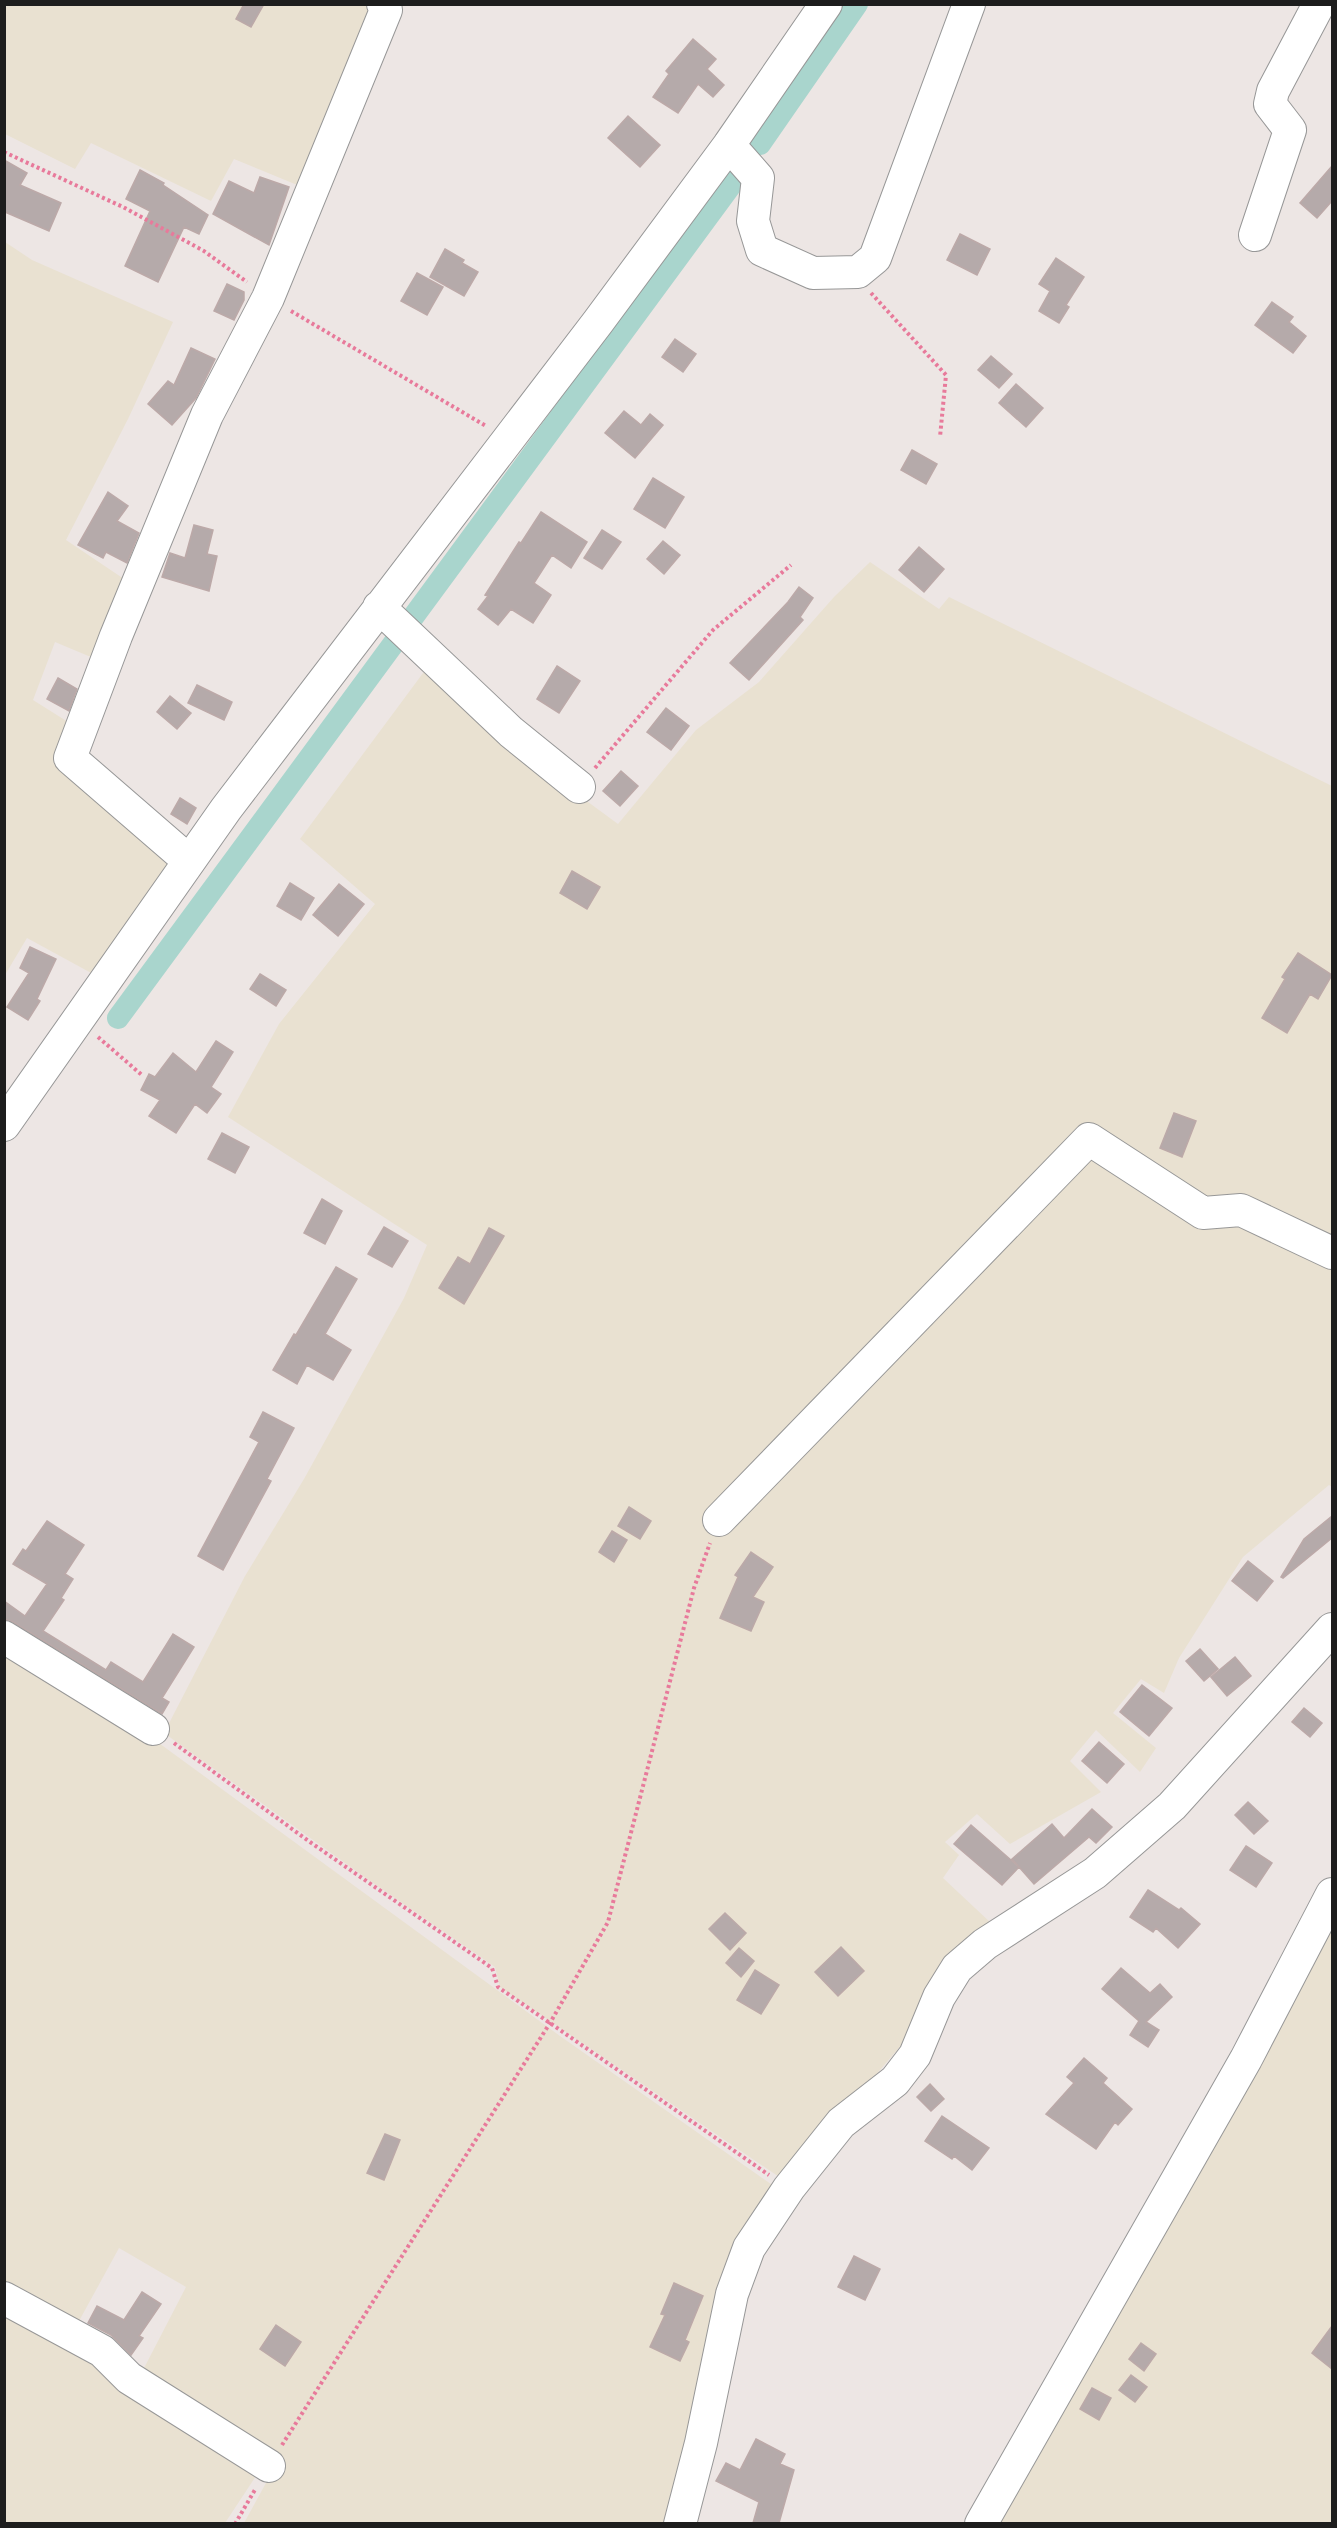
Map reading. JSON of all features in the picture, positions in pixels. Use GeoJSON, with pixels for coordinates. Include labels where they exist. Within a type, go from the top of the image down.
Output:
{"type":"FeatureCollection","features":[{"type":"Feature","properties":{"kind":"street"},"geometry":{"type":"LineString","coordinates":[[189,861],[70,758],[116,636],[207,415],[268,298],[387,10],[383,4]]}},
{"type":"Feature","properties":{"kind":"street"},"geometry":{"type":"LineString","coordinates":[[4,1125],[79,1021],[225,809],[398,624],[507,439],[598,322],[729,145],[826,4]]}},
{"type":"Feature","properties":{"kind":"street"},"geometry":{"type":"LineString","coordinates":[[729,145],[758,178],[753,221],[762,250],[813,273],[858,272],[875,258],[969,4]]}},
{"type":"Feature","properties":{"kind":"street"},"geometry":{"type":"LineString","coordinates":[[1255,235],[1290,130],[1270,104],[1273,92],[1319,4]]}},
{"type":"Feature","properties":{"kind":"street"},"geometry":{"type":"LineString","coordinates":[[398,624],[511,732],[579,787]]}},
{"type":"Feature","properties":{"kind":"street"},"geometry":{"type":"LineString","coordinates":[[719,1520],[1089,1139],[1203,1213],[1241,1210],[1332,1253]]}},
{"type":"Feature","properties":{"kind":"street"},"geometry":{"type":"LineString","coordinates":[[681,2523],[701,2443],[732,2294],[748,2248],[789,2188],[841,2124],[895,2081],[915,2055],[939,1997],[957,1968],[985,1944],[1095,1873],[1172,1806],[1332,1629]]}},
{"type":"Feature","properties":{"kind":"street"},"geometry":{"type":"LineString","coordinates":[[4,1637],[153,1729]]}},
{"type":"Feature","properties":{"kind":"street"},"geometry":{"type":"LineString","coordinates":[[981,2523],[1246,2059],[1332,1894]]}},
{"type":"Feature","properties":{"kind":"street"},"geometry":{"type":"LineString","coordinates":[[4,2298],[102,2351],[129,2378],[269,2466]]}},
{"type":"Feature","properties":{"kind":"path"},"geometry":{"type":"LineString","coordinates":[[4,152],[123,207],[204,251],[268,298],[507,439]]}},
{"type":"Feature","properties":{"kind":"path"},"geometry":{"type":"LineString","coordinates":[[858,272],[874,299],[946,375],[940,436]]}},
{"type":"Feature","properties":{"kind":"path"},"geometry":{"type":"LineString","coordinates":[[579,787],[713,630],[790,565]]}},
{"type":"Feature","properties":{"kind":"path"},"geometry":{"type":"LineString","coordinates":[[79,1021],[143,1076]]}},
{"type":"Feature","properties":{"kind":"path"},"geometry":{"type":"LineString","coordinates":[[235,2523],[550,2023],[608,1922],[694,1588],[719,1520]]}},
{"type":"Feature","properties":{"kind":"path"},"geometry":{"type":"LineString","coordinates":[[153,1729],[310,1842],[492,1968],[498,1987],[789,2188]]}},
{"type":"Feature","properties":{"kind":"shaded area"},"geometry":{"type":"Polygon","coordinates":[[[375,4],[307,189],[234,159],[211,201],[91,143],[75,169],[5,134],[4,5],[375,4]]]}},
{"type":"Feature","properties":{"kind":"shaded area"},"geometry":{"type":"Polygon","coordinates":[[[5,242],[32,260],[173,322],[128,419],[66,540],[130,583],[98,660],[55,642],[33,700],[68,722],[60,756],[174,861],[93,974],[27,938],[5,975],[5,242]]]}},
{"type":"Feature","properties":{"kind":"shaded area"},"geometry":{"type":"Polygon","coordinates":[[[870,562],[939,609],[949,597],[1332,786],[1332,1487],[1329,1485],[1243,1557],[1179,1658],[1164,1693],[1141,1679],[1113,1713],[1156,1748],[1140,1772],[1096,1730],[1070,1761],[1101,1792],[1010,1844],[977,1814],[945,1842],[959,1855],[943,1878],[991,1923],[927,2015],[785,2181],[500,1987],[495,1967],[164,1733],[245,1576],[304,1479],[404,1298],[427,1245],[228,1117],[279,1024],[375,904],[300,839],[429,665],[584,799],[618,824],[696,730],[759,682],[834,597],[870,562]]]}},
{"type":"Feature","properties":{"kind":"shaded area"},"geometry":{"type":"Polygon","coordinates":[[[5,1654],[152,1738],[560,2036],[775,2187],[673,2523],[244,2523],[277,2463],[142,2372],[186,2287],[119,2248],[73,2332],[5,2294],[5,1654]]]}},
{"type":"Feature","properties":{"kind":"shaded area"},"geometry":{"type":"Polygon","coordinates":[[[1332,1929],[1332,2523],[992,2524],[1226,2120],[1332,1929]]]}},
{"type":"Feature","properties":{"kind":"shaded area"},"geometry":{"type":"Polygon","coordinates":[[[4,2304],[262,2467],[225,2523],[5,2523],[4,2304]]]}},
{"type":"Feature","properties":{"kind":"building"},"geometry":{"type":"Polygon","coordinates":[[[244,4],[264,4],[251,27],[236,19],[244,4]]]}},
{"type":"Feature","properties":{"kind":"building"},"geometry":{"type":"Polygon","coordinates":[[[693,39],[716,59],[707,69],[724,85],[713,97],[698,84],[678,113],[653,97],[669,74],[666,71],[693,39]]]}},
{"type":"Feature","properties":{"kind":"building"},"geometry":{"type":"Polygon","coordinates":[[[628,116],[660,145],[640,167],[608,138],[628,116]]]}},
{"type":"Feature","properties":{"kind":"building"},"geometry":{"type":"Polygon","coordinates":[[[4,160],[27,173],[20,185],[61,203],[49,231],[4,213],[4,160]]]}},
{"type":"Feature","properties":{"kind":"building"},"geometry":{"type":"Polygon","coordinates":[[[1332,166],[1332,201],[1317,218],[1300,203],[1332,166]]]}},
{"type":"Feature","properties":{"kind":"building"},"geometry":{"type":"Polygon","coordinates":[[[140,170],[164,183],[163,185],[208,215],[199,234],[184,227],[158,282],[125,266],[150,211],[126,199],[140,170]]]}},
{"type":"Feature","properties":{"kind":"building"},"geometry":{"type":"Polygon","coordinates":[[[260,177],[289,187],[269,245],[213,214],[229,181],[254,193],[260,177]]]}},
{"type":"Feature","properties":{"kind":"building"},"geometry":{"type":"Polygon","coordinates":[[[960,234],[990,249],[977,275],[947,260],[960,234]]]}},
{"type":"Feature","properties":{"kind":"building"},"geometry":{"type":"Polygon","coordinates":[[[445,249],[464,260],[462,263],[478,272],[464,296],[430,277],[445,249]]]}},
{"type":"Feature","properties":{"kind":"building"},"geometry":{"type":"Polygon","coordinates":[[[1056,258],[1084,277],[1066,305],[1069,307],[1059,323],[1039,311],[1050,291],[1039,284],[1056,258]]]}},
{"type":"Feature","properties":{"kind":"building"},"geometry":{"type":"Polygon","coordinates":[[[417,273],[443,287],[427,315],[401,301],[417,273]]]}},
{"type":"Feature","properties":{"kind":"building"},"geometry":{"type":"Polygon","coordinates":[[[227,284],[244,292],[244,300],[234,320],[214,311],[227,284]]]}},
{"type":"Feature","properties":{"kind":"building"},"geometry":{"type":"Polygon","coordinates":[[[1272,302],[1293,317],[1289,322],[1306,336],[1293,353],[1255,325],[1272,302]]]}},
{"type":"Feature","properties":{"kind":"building"},"geometry":{"type":"Polygon","coordinates":[[[675,339],[696,354],[683,372],[662,357],[675,339]]]}},
{"type":"Feature","properties":{"kind":"building"},"geometry":{"type":"Polygon","coordinates":[[[191,348],[215,359],[196,398],[172,425],[148,404],[168,381],[174,385],[191,348]]]}},
{"type":"Feature","properties":{"kind":"building"},"geometry":{"type":"Polygon","coordinates":[[[991,356],[1012,374],[999,388],[978,370],[991,356]]]}},
{"type":"Feature","properties":{"kind":"building"},"geometry":{"type":"Polygon","coordinates":[[[1016,384],[1043,408],[1026,427],[999,403],[1016,384]]]}},
{"type":"Feature","properties":{"kind":"building"},"geometry":{"type":"Polygon","coordinates":[[[624,411],[641,425],[650,414],[663,425],[635,458],[605,433],[624,411]]]}},
{"type":"Feature","properties":{"kind":"building"},"geometry":{"type":"Polygon","coordinates":[[[912,450],[937,464],[926,484],[901,470],[912,450]]]}},
{"type":"Feature","properties":{"kind":"building"},"geometry":{"type":"Polygon","coordinates":[[[653,478],[684,497],[665,528],[634,509],[653,478]]]}},
{"type":"Feature","properties":{"kind":"building"},"geometry":{"type":"Polygon","coordinates":[[[108,492],[128,506],[117,521],[139,533],[127,563],[106,552],[103,558],[78,545],[108,492]]]}},
{"type":"Feature","properties":{"kind":"building"},"geometry":{"type":"Polygon","coordinates":[[[541,512],[587,542],[571,568],[552,555],[534,583],[551,595],[533,623],[511,609],[498,625],[478,609],[519,542],[521,543],[541,512]]]}},
{"type":"Feature","properties":{"kind":"building"},"geometry":{"type":"Polygon","coordinates":[[[194,525],[213,530],[207,554],[217,556],[209,591],[162,577],[170,553],[185,558],[194,525]]]}},
{"type":"Feature","properties":{"kind":"building"},"geometry":{"type":"Polygon","coordinates":[[[602,530],[621,542],[602,569],[584,558],[602,530]]]}},
{"type":"Feature","properties":{"kind":"building"},"geometry":{"type":"Polygon","coordinates":[[[663,541],[680,555],[664,574],[647,559],[663,541]]]}},
{"type":"Feature","properties":{"kind":"building"},"geometry":{"type":"Polygon","coordinates":[[[919,547],[944,569],[924,592],[899,570],[919,547]]]}},
{"type":"Feature","properties":{"kind":"building"},"geometry":{"type":"Polygon","coordinates":[[[799,587],[813,598],[800,617],[803,620],[749,680],[730,663],[788,602],[799,587]]]}},
{"type":"Feature","properties":{"kind":"building"},"geometry":{"type":"Polygon","coordinates":[[[557,666],[580,681],[559,713],[537,699],[557,666]]]}},
{"type":"Feature","properties":{"kind":"building"},"geometry":{"type":"Polygon","coordinates":[[[58,678],[77,689],[69,711],[47,699],[58,678]]]}},
{"type":"Feature","properties":{"kind":"building"},"geometry":{"type":"Polygon","coordinates":[[[197,685],[232,702],[224,720],[188,703],[197,685]]]}},
{"type":"Feature","properties":{"kind":"building"},"geometry":{"type":"Polygon","coordinates":[[[170,696],[191,713],[177,729],[157,712],[170,696]]]}},
{"type":"Feature","properties":{"kind":"building"},"geometry":{"type":"Polygon","coordinates":[[[666,708],[689,726],[671,750],[647,732],[666,708]]]}},
{"type":"Feature","properties":{"kind":"building"},"geometry":{"type":"Polygon","coordinates":[[[621,771],[638,786],[620,806],[603,791],[621,771]]]}},
{"type":"Feature","properties":{"kind":"building"},"geometry":{"type":"Polygon","coordinates":[[[180,798],[196,808],[187,824],[171,814],[180,798]]]}},
{"type":"Feature","properties":{"kind":"building"},"geometry":{"type":"Polygon","coordinates":[[[572,871],[600,887],[587,909],[560,893],[572,871]]]}},
{"type":"Feature","properties":{"kind":"building"},"geometry":{"type":"Polygon","coordinates":[[[290,883],[314,898],[301,920],[277,906],[290,883]]]}},
{"type":"Feature","properties":{"kind":"building"},"geometry":{"type":"Polygon","coordinates":[[[339,884],[364,904],[338,936],[313,915],[339,884]]]}},
{"type":"Feature","properties":{"kind":"building"},"geometry":{"type":"Polygon","coordinates":[[[30,947],[56,959],[37,999],[40,1001],[28,1020],[7,1007],[29,973],[20,968],[30,947]]]}},
{"type":"Feature","properties":{"kind":"building"},"geometry":{"type":"Polygon","coordinates":[[[1298,953],[1332,975],[1318,999],[1310,994],[1287,1033],[1262,1018],[1285,979],[1282,977],[1298,953]]]}},
{"type":"Feature","properties":{"kind":"building"},"geometry":{"type":"Polygon","coordinates":[[[260,974],[286,990],[276,1006],[250,989],[260,974]]]}},
{"type":"Feature","properties":{"kind":"building"},"geometry":{"type":"Polygon","coordinates":[[[216,1041],[233,1052],[211,1087],[221,1094],[207,1113],[195,1104],[176,1133],[149,1116],[160,1100],[141,1090],[149,1074],[155,1077],[173,1053],[196,1072],[216,1041]]]}},
{"type":"Feature","properties":{"kind":"building"},"geometry":{"type":"Polygon","coordinates":[[[1174,1113],[1196,1121],[1182,1157],[1160,1148],[1174,1113]]]}},
{"type":"Feature","properties":{"kind":"building"},"geometry":{"type":"Polygon","coordinates":[[[222,1133],[249,1147],[235,1173],[208,1159],[222,1133]]]}},
{"type":"Feature","properties":{"kind":"building"},"geometry":{"type":"Polygon","coordinates":[[[322,1199],[342,1211],[325,1244],[304,1233],[322,1199]]]}},
{"type":"Feature","properties":{"kind":"building"},"geometry":{"type":"Polygon","coordinates":[[[384,1227],[408,1241],[392,1267],[368,1254],[384,1227]]]}},
{"type":"Feature","properties":{"kind":"building"},"geometry":{"type":"Polygon","coordinates":[[[489,1228],[504,1236],[464,1304],[439,1288],[458,1257],[470,1264],[489,1228]]]}},
{"type":"Feature","properties":{"kind":"building"},"geometry":{"type":"Polygon","coordinates":[[[336,1267],[357,1279],[325,1334],[351,1350],[333,1380],[307,1365],[297,1384],[273,1370],[336,1267]]]}},
{"type":"Feature","properties":{"kind":"building"},"geometry":{"type":"Polygon","coordinates":[[[263,1412],[294,1428],[267,1479],[271,1481],[223,1570],[198,1556],[259,1442],[250,1437],[263,1412]]]}},
{"type":"Feature","properties":{"kind":"building"},"geometry":{"type":"Polygon","coordinates":[[[629,1507],[651,1521],[640,1539],[618,1526],[629,1507]]]}},
{"type":"Feature","properties":{"kind":"building"},"geometry":{"type":"Polygon","coordinates":[[[1332,1516],[1332,1538],[1283,1578],[1281,1577],[1304,1539],[1332,1516]]]}},
{"type":"Feature","properties":{"kind":"building"},"geometry":{"type":"Polygon","coordinates":[[[47,1521],[84,1545],[65,1574],[73,1579],[61,1598],[64,1600],[43,1631],[106,1670],[111,1662],[143,1682],[173,1634],[194,1647],[162,1698],[169,1702],[162,1714],[13,1622],[4,1619],[4,1601],[25,1616],[47,1584],[13,1564],[23,1549],[26,1551],[47,1521]]]}},
{"type":"Feature","properties":{"kind":"building"},"geometry":{"type":"Polygon","coordinates":[[[612,1531],[627,1540],[614,1562],[599,1552],[612,1531]]]}},
{"type":"Feature","properties":{"kind":"building"},"geometry":{"type":"Polygon","coordinates":[[[751,1552],[773,1567],[753,1597],[764,1602],[751,1631],[720,1618],[738,1577],[735,1575],[751,1552]]]}},
{"type":"Feature","properties":{"kind":"building"},"geometry":{"type":"Polygon","coordinates":[[[1248,1561],[1273,1581],[1257,1601],[1232,1581],[1248,1561]]]}},
{"type":"Feature","properties":{"kind":"building"},"geometry":{"type":"Polygon","coordinates":[[[1200,1649],[1218,1669],[1204,1681],[1186,1661],[1200,1649]]]}},
{"type":"Feature","properties":{"kind":"building"},"geometry":{"type":"Polygon","coordinates":[[[1235,1657],[1251,1676],[1227,1696],[1211,1677],[1235,1657]]]}},
{"type":"Feature","properties":{"kind":"building"},"geometry":{"type":"Polygon","coordinates":[[[1142,1685],[1172,1708],[1149,1736],[1120,1712],[1142,1685]]]}},
{"type":"Feature","properties":{"kind":"building"},"geometry":{"type":"Polygon","coordinates":[[[1304,1708],[1322,1723],[1310,1737],[1292,1722],[1304,1708]]]}},
{"type":"Feature","properties":{"kind":"building"},"geometry":{"type":"Polygon","coordinates":[[[1099,1742],[1124,1764],[1107,1783],[1082,1761],[1099,1742]]]}},
{"type":"Feature","properties":{"kind":"building"},"geometry":{"type":"Polygon","coordinates":[[[1248,1802],[1268,1821],[1254,1834],[1235,1815],[1248,1802]]]}},
{"type":"Feature","properties":{"kind":"building"},"geometry":{"type":"Polygon","coordinates":[[[1092,1809],[1112,1827],[1096,1843],[1089,1837],[1034,1884],[1012,1859],[1052,1824],[1064,1838],[1092,1809]]]}},
{"type":"Feature","properties":{"kind":"building"},"geometry":{"type":"Polygon","coordinates":[[[971,1825],[1019,1867],[1002,1885],[954,1844],[971,1825]]]}},
{"type":"Feature","properties":{"kind":"building"},"geometry":{"type":"Polygon","coordinates":[[[1246,1846],[1272,1863],[1256,1887],[1230,1870],[1246,1846]]]}},
{"type":"Feature","properties":{"kind":"building"},"geometry":{"type":"Polygon","coordinates":[[[1148,1890],[1179,1910],[1181,1908],[1200,1924],[1178,1948],[1156,1928],[1153,1932],[1130,1917],[1148,1890]]]}},
{"type":"Feature","properties":{"kind":"building"},"geometry":{"type":"Polygon","coordinates":[[[725,1913],[746,1933],[730,1950],[709,1929],[725,1913]]]}},
{"type":"Feature","properties":{"kind":"building"},"geometry":{"type":"Polygon","coordinates":[[[841,1947],[864,1971],[838,1996],[815,1972],[841,1947]]]}},
{"type":"Feature","properties":{"kind":"building"},"geometry":{"type":"Polygon","coordinates":[[[739,1948],[754,1961],[741,1977],[726,1963],[739,1948]]]}},
{"type":"Feature","properties":{"kind":"building"},"geometry":{"type":"Polygon","coordinates":[[[1121,1968],[1150,1993],[1160,1984],[1172,1997],[1146,2022],[1159,2030],[1148,2047],[1130,2035],[1139,2021],[1102,1989],[1121,1968]]]}},
{"type":"Feature","properties":{"kind":"building"},"geometry":{"type":"Polygon","coordinates":[[[755,1970],[779,1985],[761,2014],[737,2000],[755,1970]]]}},
{"type":"Feature","properties":{"kind":"building"},"geometry":{"type":"Polygon","coordinates":[[[1084,2058],[1107,2078],[1103,2083],[1132,2109],[1118,2125],[1115,2122],[1096,2149],[1046,2114],[1074,2083],[1067,2077],[1084,2058]]]}},
{"type":"Feature","properties":{"kind":"building"},"geometry":{"type":"Polygon","coordinates":[[[930,2084],[944,2099],[931,2111],[917,2097],[930,2084]]]}},
{"type":"Feature","properties":{"kind":"building"},"geometry":{"type":"Polygon","coordinates":[[[942,2116],[989,2148],[972,2170],[954,2156],[952,2159],[925,2141],[942,2116]]]}},
{"type":"Feature","properties":{"kind":"building"},"geometry":{"type":"Polygon","coordinates":[[[385,2134],[400,2140],[384,2180],[367,2173],[385,2134]]]}},
{"type":"Feature","properties":{"kind":"building"},"geometry":{"type":"Polygon","coordinates":[[[854,2256],[880,2269],[865,2300],[838,2287],[854,2256]]]}},
{"type":"Feature","properties":{"kind":"building"},"geometry":{"type":"Polygon","coordinates":[[[674,2283],[703,2296],[685,2340],[689,2342],[680,2361],[650,2347],[665,2315],[661,2314],[674,2283]]]}},
{"type":"Feature","properties":{"kind":"building"},"geometry":{"type":"Polygon","coordinates":[[[142,2292],[161,2304],[139,2336],[143,2338],[131,2355],[111,2335],[88,2323],[97,2306],[124,2320],[142,2292]]]}},
{"type":"Feature","properties":{"kind":"building"},"geometry":{"type":"Polygon","coordinates":[[[276,2325],[301,2342],[285,2366],[260,2349],[276,2325]]]}},
{"type":"Feature","properties":{"kind":"building"},"geometry":{"type":"Polygon","coordinates":[[[1332,2326],[1332,2369],[1312,2353],[1332,2326]]]}},
{"type":"Feature","properties":{"kind":"building"},"geometry":{"type":"Polygon","coordinates":[[[1141,2343],[1156,2354],[1144,2371],[1129,2359],[1141,2343]]]}},
{"type":"Feature","properties":{"kind":"building"},"geometry":{"type":"Polygon","coordinates":[[[1131,2375],[1147,2387],[1135,2402],[1119,2390],[1131,2375]]]}},
{"type":"Feature","properties":{"kind":"building"},"geometry":{"type":"Polygon","coordinates":[[[1092,2388],[1111,2398],[1099,2420],[1080,2409],[1092,2388]]]}},
{"type":"Feature","properties":{"kind":"building"},"geometry":{"type":"Polygon","coordinates":[[[756,2439],[785,2454],[780,2464],[794,2470],[779,2523],[753,2523],[759,2502],[716,2481],[726,2463],[740,2470],[756,2439]]]}},
{"type":"Feature","properties":{"kind":"waterway"},"geometry":{"type":"LineString","coordinates":[[760,144],[857,4]]}},
{"type":"Feature","properties":{"kind":"waterway"},"geometry":{"type":"LineString","coordinates":[[118,1018],[734,181]]}}]}
